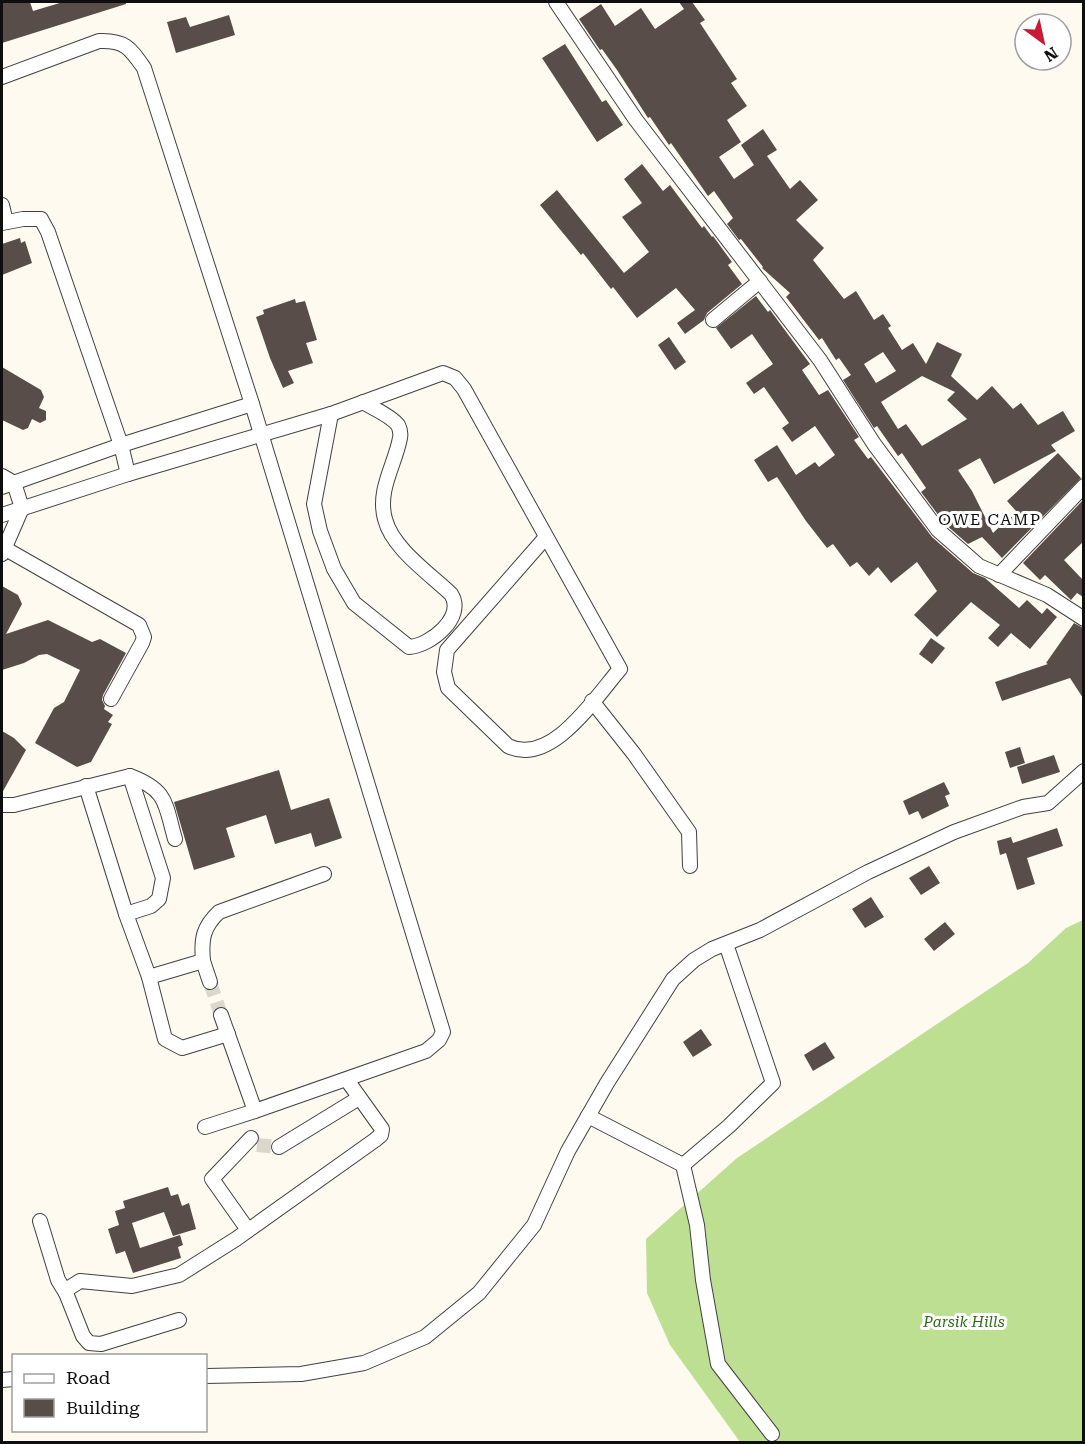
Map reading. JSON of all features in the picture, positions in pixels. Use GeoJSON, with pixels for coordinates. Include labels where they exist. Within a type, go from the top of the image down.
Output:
{"type":"FeatureCollection","features":[{"type":"Feature","properties":{"kind":"street"},"geometry":{"type":"LineString","coordinates":[[556,2],[636,120],[820,360],[874,444],[938,530],[979,566],[1047,595],[1083,619]]}},
{"type":"Feature","properties":{"kind":"street"},"geometry":{"type":"LineString","coordinates":[[2,77],[99,41],[114,40],[129,48],[144,68],[252,404],[443,1032],[439,1040],[426,1051],[255,1112],[204,1127]]}},
{"type":"Feature","properties":{"kind":"street"},"geometry":{"type":"LineString","coordinates":[[2,205],[4,223],[35,218],[41,219],[44,224],[121,445],[128,474]]}},
{"type":"Feature","properties":{"kind":"street"},"geometry":{"type":"LineString","coordinates":[[713,320],[760,281]]}},
{"type":"Feature","properties":{"kind":"street"},"geometry":{"type":"LineString","coordinates":[[2,515],[128,474],[331,414],[443,373],[455,378],[464,389],[620,669],[565,732],[552,742],[537,749],[516,750],[508,746],[448,688],[444,672],[447,650],[546,537]]}},
{"type":"Feature","properties":{"kind":"street"},"geometry":{"type":"LineString","coordinates":[[331,414],[314,504],[320,531],[334,569],[354,603],[409,647],[420,646],[448,624],[455,610],[456,601],[405,553],[385,519],[383,495],[401,431],[393,420],[363,402]]}},
{"type":"Feature","properties":{"kind":"street"},"geometry":{"type":"LineString","coordinates":[[8,485],[121,445],[252,404]]}},
{"type":"Feature","properties":{"kind":"street"},"geometry":{"type":"LineString","coordinates":[[2,476],[22,508]]}},
{"type":"Feature","properties":{"kind":"street"},"geometry":{"type":"LineString","coordinates":[[999,575],[1083,486]]}},
{"type":"Feature","properties":{"kind":"street"},"geometry":{"type":"LineString","coordinates":[[22,508],[3,551],[139,625],[144,637],[142,643],[111,699]]}},
{"type":"Feature","properties":{"kind":"street"},"geometry":{"type":"LineString","coordinates":[[592,701],[634,754],[689,832],[690,866]]}},
{"type":"Feature","properties":{"kind":"street"},"geometry":{"type":"LineString","coordinates":[[207,1376],[302,1374],[364,1363],[425,1337],[479,1293],[534,1225],[568,1151],[588,1116],[673,979],[694,960],[712,949],[760,930],[868,872],[954,832],[1023,807],[1048,803],[1083,771]]}},
{"type":"Feature","properties":{"kind":"street"},"geometry":{"type":"LineString","coordinates":[[126,914],[151,906],[159,899],[164,878],[130,776]]}},
{"type":"Feature","properties":{"kind":"street"},"geometry":{"type":"LineString","coordinates":[[2,805],[14,805],[130,776],[143,781],[162,796],[176,839]]}},
{"type":"Feature","properties":{"kind":"street"},"geometry":{"type":"LineString","coordinates":[[86,786],[126,914],[149,977],[165,1039],[182,1048],[228,1034]]}},
{"type":"Feature","properties":{"kind":"street"},"geometry":{"type":"LineString","coordinates":[[210,982],[203,961],[203,945],[207,924],[219,912],[324,874]]}},
{"type":"Feature","properties":{"kind":"street"},"geometry":{"type":"LineString","coordinates":[[682,1165],[729,1126],[773,1083],[726,944]]}},
{"type":"Feature","properties":{"kind":"street"},"geometry":{"type":"LineString","coordinates":[[149,977],[203,961]]}},
{"type":"Feature","properties":{"kind":"street"},"geometry":{"type":"LineString","coordinates":[[222,1015],[255,1112]]}},
{"type":"Feature","properties":{"kind":"street"},"geometry":{"type":"LineString","coordinates":[[66,1293],[69,1288],[80,1281],[132,1286],[179,1275],[249,1230],[381,1135],[381,1129],[347,1080]]}},
{"type":"Feature","properties":{"kind":"street"},"geometry":{"type":"LineString","coordinates":[[279,1147],[359,1098]]}},
{"type":"Feature","properties":{"kind":"street"},"geometry":{"type":"LineString","coordinates":[[588,1116],[682,1165],[698,1225],[703,1280],[718,1364],[772,1434]]}},
{"type":"Feature","properties":{"kind":"street"},"geometry":{"type":"LineString","coordinates":[[238,1117],[254,1142],[212,1179],[249,1230]]}},
{"type":"Feature","properties":{"kind":"street"},"geometry":{"type":"LineString","coordinates":[[40,1221],[58,1280],[66,1293],[83,1336],[89,1343],[101,1344],[179,1320]]}},
{"type":"Feature","properties":{"kind":"green space","name":"Parsik Hills"},"geometry":{"type":"Polygon","coordinates":[[[1083,920],[1083,1442],[740,1442],[670,1345],[647,1293],[646,1239],[737,1158],[1028,963],[1066,928],[1083,920]]]}},
{"type":"Feature","properties":{"kind":"building"},"geometry":{"type":"Polygon","coordinates":[[[2,2],[30,2],[33,11],[63,2],[126,2],[126,4],[2,43],[2,2]]]}},
{"type":"Feature","properties":{"kind":"building"},"geometry":{"type":"Polygon","coordinates":[[[679,2],[692,2],[705,20],[700,23],[737,79],[731,83],[747,106],[727,120],[741,142],[719,157],[734,179],[754,165],[741,145],[763,129],[777,150],[767,156],[790,189],[800,180],[818,200],[796,220],[824,248],[813,260],[844,299],[856,291],[874,320],[883,314],[891,326],[888,328],[902,350],[913,343],[926,364],[937,342],[962,354],[951,376],[977,400],[992,386],[1013,409],[1021,403],[1038,425],[1063,411],[1075,431],[1051,445],[1056,451],[994,484],[980,458],[958,470],[972,491],[993,533],[1016,511],[1007,501],[1058,453],[1081,478],[1002,558],[982,537],[968,544],[945,524],[921,492],[926,488],[902,453],[898,456],[877,426],[874,428],[843,380],[851,375],[839,358],[836,360],[822,338],[819,340],[786,297],[790,293],[762,268],[741,239],[739,240],[727,224],[733,218],[714,191],[708,196],[671,143],[669,145],[650,117],[648,118],[617,70],[579,19],[601,4],[615,26],[641,8],[655,29],[684,9],[679,2]],[[883,352],[864,364],[876,383],[896,371],[883,352]],[[922,376],[881,402],[898,429],[906,424],[922,446],[967,419],[947,400],[955,392],[922,376]]]}},
{"type":"Feature","properties":{"kind":"building"},"geometry":{"type":"Polygon","coordinates":[[[229,15],[235,35],[176,53],[167,22],[186,17],[190,27],[229,15]]]}},
{"type":"Feature","properties":{"kind":"building"},"geometry":{"type":"Polygon","coordinates":[[[565,44],[602,102],[606,100],[623,125],[597,142],[542,58],[565,44]]]}},
{"type":"Feature","properties":{"kind":"building"},"geometry":{"type":"Polygon","coordinates":[[[642,164],[663,191],[670,185],[702,228],[704,226],[713,236],[732,262],[728,265],[742,284],[707,313],[704,320],[685,334],[677,323],[695,310],[676,288],[637,318],[613,287],[611,289],[583,253],[581,255],[540,205],[557,190],[624,273],[649,252],[622,217],[642,203],[624,179],[642,164]]]}},
{"type":"Feature","properties":{"kind":"building"},"geometry":{"type":"Polygon","coordinates":[[[20,238],[21,243],[25,241],[32,263],[2,275],[2,244],[20,238]]]}},
{"type":"Feature","properties":{"kind":"building"},"geometry":{"type":"Polygon","coordinates":[[[756,296],[768,312],[770,310],[810,364],[802,370],[819,395],[828,390],[859,437],[854,440],[868,459],[871,457],[932,537],[973,573],[985,578],[1019,608],[1027,600],[1042,614],[1047,608],[1057,617],[1030,649],[1011,633],[998,647],[988,638],[1000,625],[971,602],[937,637],[914,615],[937,591],[917,562],[891,583],[878,567],[869,576],[857,562],[850,567],[833,544],[827,548],[777,477],[768,482],[754,460],[777,445],[796,475],[815,462],[819,467],[835,455],[815,426],[792,442],[782,428],[789,423],[764,387],[754,394],[746,383],[773,364],[752,334],[731,349],[716,328],[756,296]]]}},
{"type":"Feature","properties":{"kind":"building"},"geometry":{"type":"Polygon","coordinates":[[[295,299],[296,303],[305,301],[317,340],[306,343],[313,363],[288,371],[294,383],[283,388],[256,317],[264,314],[263,310],[295,299]]]}},
{"type":"Feature","properties":{"kind":"building"},"geometry":{"type":"Polygon","coordinates":[[[669,337],[686,362],[675,370],[658,345],[669,337]]]}},
{"type":"Feature","properties":{"kind":"building"},"geometry":{"type":"Polygon","coordinates":[[[2,367],[41,390],[44,397],[39,408],[46,411],[46,420],[40,423],[32,419],[28,428],[23,430],[2,420],[2,367]]]}},
{"type":"Feature","properties":{"kind":"building"},"geometry":{"type":"Polygon","coordinates":[[[1083,500],[1083,542],[1064,560],[1083,580],[1083,597],[1077,593],[1071,600],[1045,575],[1040,580],[1023,563],[1083,500]]]}},
{"type":"Feature","properties":{"kind":"building"},"geometry":{"type":"Polygon","coordinates":[[[2,586],[18,595],[22,604],[6,634],[48,620],[92,642],[100,639],[126,653],[103,695],[104,709],[113,715],[108,722],[112,724],[91,762],[77,767],[35,743],[54,708],[64,702],[80,670],[47,654],[2,670],[2,586]]]}},
{"type":"Feature","properties":{"kind":"building"},"geometry":{"type":"Polygon","coordinates":[[[1074,623],[1083,628],[1083,698],[1070,678],[1002,701],[995,682],[1048,664],[1046,663],[1074,623]]]}},
{"type":"Feature","properties":{"kind":"building"},"geometry":{"type":"Polygon","coordinates":[[[931,638],[945,648],[932,664],[919,654],[931,638]]]}},
{"type":"Feature","properties":{"kind":"building"},"geometry":{"type":"Polygon","coordinates":[[[2,731],[14,738],[26,750],[2,793],[2,731]]]}},
{"type":"Feature","properties":{"kind":"building"},"geometry":{"type":"Polygon","coordinates":[[[1020,747],[1025,763],[1010,768],[1005,752],[1020,747]]]}},
{"type":"Feature","properties":{"kind":"building"},"geometry":{"type":"Polygon","coordinates":[[[1054,755],[1060,772],[1022,784],[1017,767],[1054,755]]]}},
{"type":"Feature","properties":{"kind":"building"},"geometry":{"type":"Polygon","coordinates":[[[279,770],[291,810],[329,798],[342,838],[315,847],[311,833],[275,844],[266,815],[226,828],[235,857],[194,870],[174,802],[279,770]]]}},
{"type":"Feature","properties":{"kind":"building"},"geometry":{"type":"Polygon","coordinates":[[[944,782],[950,794],[945,796],[949,806],[922,819],[918,811],[909,815],[903,801],[944,782]]]}},
{"type":"Feature","properties":{"kind":"building"},"geometry":{"type":"Polygon","coordinates":[[[1057,828],[1063,846],[1027,858],[1035,884],[1017,890],[1006,853],[1000,855],[997,841],[1011,837],[1013,843],[1057,828]]]}},
{"type":"Feature","properties":{"kind":"building"},"geometry":{"type":"Polygon","coordinates":[[[929,866],[940,883],[921,895],[909,878],[929,866]]]}},
{"type":"Feature","properties":{"kind":"building"},"geometry":{"type":"Polygon","coordinates":[[[871,897],[884,917],[865,928],[852,909],[871,897]]]}},
{"type":"Feature","properties":{"kind":"building"},"geometry":{"type":"Polygon","coordinates":[[[945,922],[955,934],[934,951],[924,939],[945,922]]]}},
{"type":"Feature","properties":{"kind":"building"},"geometry":{"type":"Polygon","coordinates":[[[701,1029],[712,1045],[693,1057],[683,1042],[701,1029]]]}},
{"type":"Feature","properties":{"kind":"building"},"geometry":{"type":"Polygon","coordinates":[[[825,1042],[835,1058],[813,1071],[804,1055],[825,1042]]]}},
{"type":"Feature","properties":{"kind":"building"},"geometry":{"type":"Polygon","coordinates":[[[168,1187],[171,1196],[178,1194],[182,1206],[189,1203],[196,1229],[173,1236],[164,1212],[132,1223],[140,1248],[180,1235],[183,1245],[178,1247],[181,1258],[133,1273],[125,1251],[116,1254],[108,1229],[119,1225],[115,1211],[125,1208],[123,1201],[168,1187]]]}},
{"type":"Feature","properties":{"kind":"tunnel"},"geometry":{"type":"LineString","coordinates":[[210,982],[221,1015]]}},
{"type":"Feature","properties":{"kind":"tunnel"},"geometry":{"type":"LineString","coordinates":[[257,1145],[279,1147]]}},
{"type":"Feature","properties":{"kind":"district","name":"OWE CAMP"},"geometry":{"type":"Point","coordinates":[990,519]}}]}
